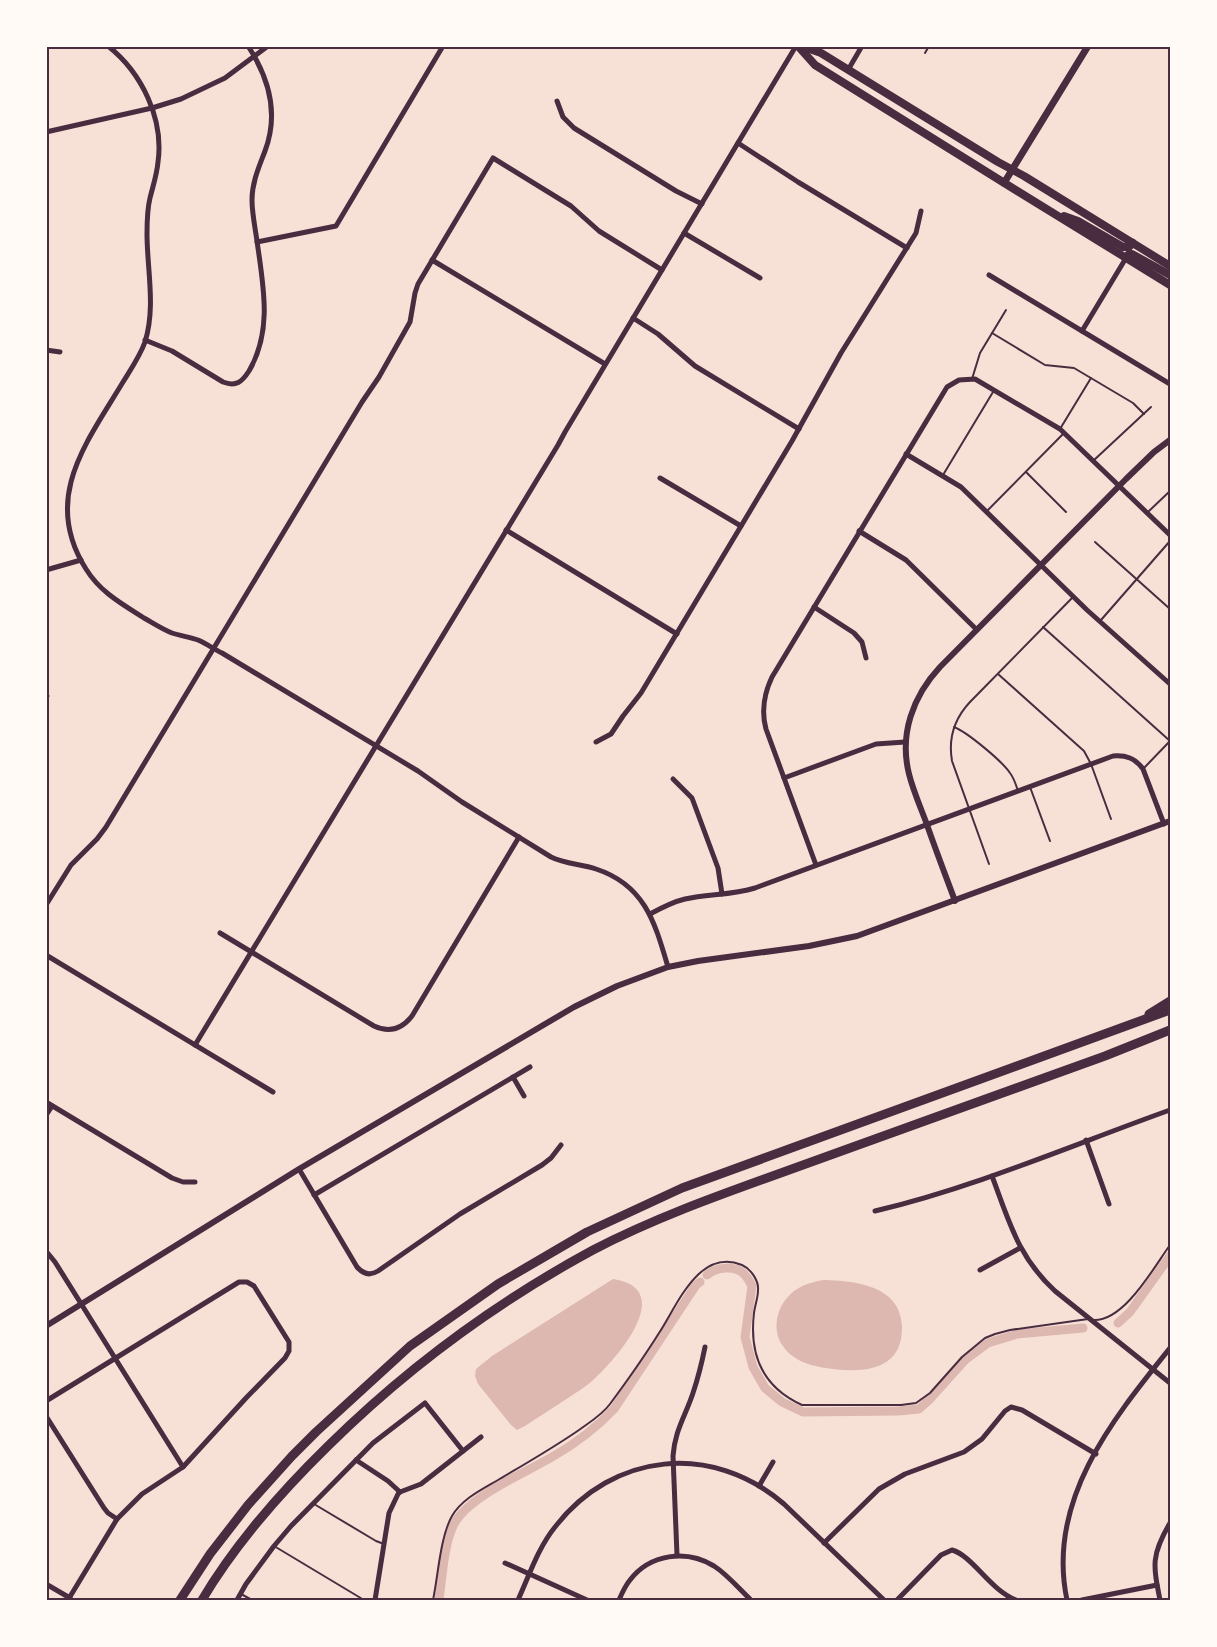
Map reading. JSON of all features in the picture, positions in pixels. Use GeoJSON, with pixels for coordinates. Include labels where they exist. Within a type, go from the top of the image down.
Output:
{"type":"FeatureCollection","features":[{"type":"Feature","properties":{"kind":"highway"},"geometry":{"type":"LineString","coordinates":[[1129,1026],[1170,1001]]}},
{"type":"Feature","properties":{"kind":"highway"},"geometry":{"type":"LineString","coordinates":[[180,1600],[210,1554],[248,1505],[308,1440],[410,1346],[498,1284],[587,1232],[682,1188],[1170,1010]]}},
{"type":"Feature","properties":{"kind":"highway"},"geometry":{"type":"LineString","coordinates":[[202,1600],[259,1522],[312,1461],[343,1430],[430,1355],[469,1326],[531,1286],[594,1250],[678,1211],[1105,1056],[1170,1030]]}},
{"type":"Feature","properties":{"kind":"main road"},"geometry":{"type":"LineString","coordinates":[[798,46],[821,53],[1170,266]]}},
{"type":"Feature","properties":{"kind":"main road"},"geometry":{"type":"LineString","coordinates":[[798,46],[815,64],[1170,285]]}},
{"type":"Feature","properties":{"kind":"main road"},"geometry":{"type":"LineString","coordinates":[[1004,183],[1088,46]]}},
{"type":"Feature","properties":{"kind":"main road"},"geometry":{"type":"LineString","coordinates":[[1043,208],[1078,221],[1123,247],[1129,247],[1134,243]]}},
{"type":"Feature","properties":{"kind":"main road"},"geometry":{"type":"LineString","coordinates":[[1126,258],[1132,254],[1170,275]]}},
{"type":"Feature","properties":{"kind":"street"},"geometry":{"type":"LineString","coordinates":[[108,46],[133,72],[152,108],[159,155],[148,210],[147,254],[150,313],[145,340],[137,358],[80,455],[72,477],[68,500],[69,522],[74,544],[81,560],[96,583],[117,602],[170,632],[201,641],[214,648],[418,771],[462,802],[556,859],[594,868],[618,879],[635,893],[650,914],[659,934],[668,967]]}},
{"type":"Feature","properties":{"kind":"street"},"geometry":{"type":"LineString","coordinates":[[145,340],[172,351],[223,382],[236,384],[243,379],[252,365],[260,346],[265,302],[252,207],[256,175],[268,144],[272,117],[269,90],[248,46]]}},
{"type":"Feature","properties":{"kind":"street"},"geometry":{"type":"LineString","coordinates":[[46,132],[152,108],[201,90],[225,78],[268,46]]}},
{"type":"Feature","properties":{"kind":"street"},"geometry":{"type":"LineString","coordinates":[[257,242],[336,226],[443,46]]}},
{"type":"Feature","properties":{"kind":"street"},"geometry":{"type":"LineString","coordinates":[[195,1045],[798,46]]}},
{"type":"Feature","properties":{"kind":"street"},"geometry":{"type":"LineString","coordinates":[[848,69],[862,46]]}},
{"type":"Feature","properties":{"kind":"street"},"geometry":{"type":"LineString","coordinates":[[557,101],[562,117],[574,128],[676,191],[702,204]]}},
{"type":"Feature","properties":{"kind":"street"},"geometry":{"type":"LineString","coordinates":[[738,143],[907,248]]}},
{"type":"Feature","properties":{"kind":"street"},"geometry":{"type":"LineString","coordinates":[[46,905],[71,865],[102,833],[379,377],[408,327],[416,288],[493,158],[571,206],[598,231],[662,270]]}},
{"type":"Feature","properties":{"kind":"street"},"geometry":{"type":"LineString","coordinates":[[596,742],[612,733],[641,693],[799,429],[841,353],[907,248],[917,230],[921,211]]}},
{"type":"Feature","properties":{"kind":"street"},"geometry":{"type":"LineString","coordinates":[[684,233],[760,278]]}},
{"type":"Feature","properties":{"kind":"street"},"geometry":{"type":"LineString","coordinates":[[1082,331],[1126,258]]}},
{"type":"Feature","properties":{"kind":"street"},"geometry":{"type":"LineString","coordinates":[[432,260],[605,364]]}},
{"type":"Feature","properties":{"kind":"street"},"geometry":{"type":"LineString","coordinates":[[989,275],[1170,384]]}},
{"type":"Feature","properties":{"kind":"street"},"geometry":{"type":"LineString","coordinates":[[633,318],[658,334],[695,366],[799,429]]}},
{"type":"Feature","properties":{"kind":"street"},"geometry":{"type":"LineString","coordinates":[[46,350],[60,352]]}},
{"type":"Feature","properties":{"kind":"street"},"geometry":{"type":"LineString","coordinates":[[816,865],[765,724],[764,698],[772,677],[944,390],[959,380],[972,379],[1062,431],[1170,535]]}},
{"type":"Feature","properties":{"kind":"street"},"geometry":{"type":"LineString","coordinates":[[955,901],[909,774],[905,742],[909,721],[921,692],[933,675],[1119,486],[1154,452],[1170,440]]}},
{"type":"Feature","properties":{"kind":"street"},"geometry":{"type":"LineString","coordinates":[[906,454],[961,487],[1073,597],[1170,684]]}},
{"type":"Feature","properties":{"kind":"street"},"geometry":{"type":"LineString","coordinates":[[660,478],[741,526]]}},
{"type":"Feature","properties":{"kind":"street"},"geometry":{"type":"LineString","coordinates":[[506,530],[677,634]]}},
{"type":"Feature","properties":{"kind":"street"},"geometry":{"type":"LineString","coordinates":[[859,531],[906,560],[977,630]]}},
{"type":"Feature","properties":{"kind":"street"},"geometry":{"type":"LineString","coordinates":[[46,570],[81,560]]}},
{"type":"Feature","properties":{"kind":"street"},"geometry":{"type":"LineString","coordinates":[[813,607],[854,633],[864,646],[866,658]]}},
{"type":"Feature","properties":{"kind":"street"},"geometry":{"type":"LineString","coordinates":[[784,778],[876,744],[905,742]]}},
{"type":"Feature","properties":{"kind":"street"},"geometry":{"type":"LineString","coordinates":[[46,1326],[299,1169],[574,1007],[617,986],[668,967],[842,940],[955,901],[1167,822],[1143,769],[1135,760],[1113,756],[748,890],[678,901],[650,914]]}},
{"type":"Feature","properties":{"kind":"street"},"geometry":{"type":"LineString","coordinates":[[673,778],[692,798],[718,868],[722,894]]}},
{"type":"Feature","properties":{"kind":"street"},"geometry":{"type":"LineString","coordinates":[[220,933],[374,1026],[387,1030],[400,1027],[412,1016],[519,837]]}},
{"type":"Feature","properties":{"kind":"street"},"geometry":{"type":"LineString","coordinates":[[46,955],[273,1092]]}},
{"type":"Feature","properties":{"kind":"street"},"geometry":{"type":"LineString","coordinates":[[314,1195],[530,1067]]}},
{"type":"Feature","properties":{"kind":"street"},"geometry":{"type":"LineString","coordinates":[[513,1077],[524,1096]]}},
{"type":"Feature","properties":{"kind":"street"},"geometry":{"type":"LineString","coordinates":[[46,1115],[49,1104],[172,1178],[183,1182],[195,1182]]}},
{"type":"Feature","properties":{"kind":"street"},"geometry":{"type":"LineString","coordinates":[[874,1211],[937,1195],[1170,1110]]}},
{"type":"Feature","properties":{"kind":"street"},"geometry":{"type":"LineString","coordinates":[[1086,1140],[1109,1204]]}},
{"type":"Feature","properties":{"kind":"street"},"geometry":{"type":"LineString","coordinates":[[299,1169],[357,1267],[371,1274],[469,1209],[543,1165],[561,1145]]}},
{"type":"Feature","properties":{"kind":"street"},"geometry":{"type":"LineString","coordinates":[[992,1176],[1020,1248],[1032,1267],[1047,1284],[1170,1383]]}},
{"type":"Feature","properties":{"kind":"street"},"geometry":{"type":"LineString","coordinates":[[980,1270],[1020,1248]]}},
{"type":"Feature","properties":{"kind":"street"},"geometry":{"type":"LineString","coordinates":[[46,1251],[56,1262],[183,1467]]}},
{"type":"Feature","properties":{"kind":"street"},"geometry":{"type":"LineString","coordinates":[[46,1401],[235,1284],[247,1282],[257,1289],[290,1346],[285,1358],[183,1467],[142,1494],[117,1519],[69,1599],[46,1584]]}},
{"type":"Feature","properties":{"kind":"street"},"geometry":{"type":"LineString","coordinates":[[677,1555],[673,1463],[676,1434],[693,1393],[705,1347]]}},
{"type":"Feature","properties":{"kind":"street"},"geometry":{"type":"LineString","coordinates":[[1067,1600],[1063,1561],[1067,1521],[1075,1494],[1125,1404],[1170,1348]]}},
{"type":"Feature","properties":{"kind":"street"},"geometry":{"type":"LineString","coordinates":[[237,1600],[274,1546],[314,1503],[373,1443],[425,1403],[463,1451]]}},
{"type":"Feature","properties":{"kind":"street"},"geometry":{"type":"LineString","coordinates":[[824,1543],[879,1489],[905,1474],[963,1452],[982,1439],[1003,1413],[1011,1407],[1022,1410],[1096,1454]]}},
{"type":"Feature","properties":{"kind":"street"},"geometry":{"type":"LineString","coordinates":[[46,1416],[104,1508],[117,1519]]}},
{"type":"Feature","properties":{"kind":"street"},"geometry":{"type":"LineString","coordinates":[[375,1600],[389,1514],[394,1500],[400,1492],[419,1486],[481,1437]]}},
{"type":"Feature","properties":{"kind":"street"},"geometry":{"type":"LineString","coordinates":[[356,1460],[388,1481],[400,1492]]}},
{"type":"Feature","properties":{"kind":"street"},"geometry":{"type":"LineString","coordinates":[[759,1486],[773,1462]]}},
{"type":"Feature","properties":{"kind":"street"},"geometry":{"type":"LineString","coordinates":[[519,1600],[553,1529],[567,1512],[600,1486],[637,1469],[673,1463],[721,1469],[759,1486],[784,1504],[884,1600]]}},
{"type":"Feature","properties":{"kind":"street"},"geometry":{"type":"LineString","coordinates":[[1160,1600],[1154,1570],[1155,1554],[1170,1523]]}},
{"type":"Feature","properties":{"kind":"street"},"geometry":{"type":"LineString","coordinates":[[897,1600],[941,1555],[952,1550],[961,1554],[1000,1592],[1016,1600]]}},
{"type":"Feature","properties":{"kind":"street"},"geometry":{"type":"LineString","coordinates":[[619,1600],[629,1581],[640,1570],[664,1557],[677,1555],[693,1557],[716,1567],[751,1600]]}},
{"type":"Feature","properties":{"kind":"street"},"geometry":{"type":"LineString","coordinates":[[505,1563],[587,1600]]}},
{"type":"Feature","properties":{"kind":"street"},"geometry":{"type":"LineString","coordinates":[[1082,1600],[1157,1585]]}},
{"type":"Feature","properties":{"kind":"lane"},"geometry":{"type":"LineString","coordinates":[[925,53],[929,46]]}},
{"type":"Feature","properties":{"kind":"lane"},"geometry":{"type":"LineString","coordinates":[[972,379],[977,358],[1006,310]]}},
{"type":"Feature","properties":{"kind":"lane"},"geometry":{"type":"LineString","coordinates":[[992,333],[1045,365],[1072,367],[1133,403],[1144,414]]}},
{"type":"Feature","properties":{"kind":"lane"},"geometry":{"type":"LineString","coordinates":[[987,511],[1062,431],[1091,378]]}},
{"type":"Feature","properties":{"kind":"lane"},"geometry":{"type":"LineString","coordinates":[[943,476],[994,390]]}},
{"type":"Feature","properties":{"kind":"lane"},"geometry":{"type":"LineString","coordinates":[[1093,461],[1151,407]]}},
{"type":"Feature","properties":{"kind":"lane"},"geometry":{"type":"LineString","coordinates":[[1026,472],[1066,512]]}},
{"type":"Feature","properties":{"kind":"lane"},"geometry":{"type":"LineString","coordinates":[[1147,513],[1170,491]]}},
{"type":"Feature","properties":{"kind":"lane"},"geometry":{"type":"LineString","coordinates":[[1099,621],[1170,541]]}},
{"type":"Feature","properties":{"kind":"lane"},"geometry":{"type":"LineString","coordinates":[[1095,542],[1170,609]]}},
{"type":"Feature","properties":{"kind":"lane"},"geometry":{"type":"LineString","coordinates":[[989,864],[952,761],[950,744],[954,727],[965,707],[1073,597]]}},
{"type":"Feature","properties":{"kind":"lane"},"geometry":{"type":"LineString","coordinates":[[1043,627],[1170,741],[1143,769]]}},
{"type":"Feature","properties":{"kind":"lane"},"geometry":{"type":"LineString","coordinates":[[997,674],[1084,751],[1111,819]]}},
{"type":"Feature","properties":{"kind":"lane"},"geometry":{"type":"LineString","coordinates":[[954,727],[967,734],[1007,769],[1014,778],[1018,791]]}},
{"type":"Feature","properties":{"kind":"lane"},"geometry":{"type":"LineString","coordinates":[[1030,786],[1050,841]]}},
{"type":"Feature","properties":{"kind":"lane"},"geometry":{"type":"LineString","coordinates":[[434,1600],[444,1537],[452,1516],[470,1496],[559,1444],[595,1419],[609,1406],[660,1331],[688,1284],[700,1273],[718,1263],[730,1262],[744,1266],[752,1272],[759,1288],[753,1335],[759,1366],[771,1384],[787,1399],[802,1405],[901,1405],[916,1403],[930,1393],[962,1357],[985,1338],[1010,1330],[1083,1319],[1102,1320],[1130,1301],[1170,1245]]}},
{"type":"Feature","properties":{"kind":"lane"},"geometry":{"type":"LineString","coordinates":[[314,1503],[384,1544]]}},
{"type":"Feature","properties":{"kind":"lane"},"geometry":{"type":"LineString","coordinates":[[274,1546],[363,1600]]}},
{"type":"Feature","properties":{"kind":"lane"},"geometry":{"type":"LineString","coordinates":[[240,1594],[252,1600]]}},
{"type":"Feature","properties":{"kind":"shaded area"},"geometry":{"type":"Polygon","coordinates":[[[613,1279],[632,1285],[641,1296],[641,1310],[636,1326],[626,1343],[602,1372],[588,1384],[517,1430],[478,1384],[475,1376],[476,1369],[492,1356],[613,1279]]]}},
{"type":"Feature","properties":{"kind":"shaded area"},"geometry":{"type":"Polygon","coordinates":[[[824,1280],[862,1284],[885,1294],[893,1302],[899,1312],[902,1326],[901,1340],[890,1360],[881,1365],[858,1370],[833,1369],[814,1366],[794,1357],[787,1351],[778,1336],[777,1319],[780,1309],[798,1288],[824,1280]]]}},
{"type":"Feature","properties":{"kind":"waterway"},"geometry":{"type":"LineString","coordinates":[[1118,1323],[1130,1312],[1170,1256]]}},
{"type":"Feature","properties":{"kind":"waterway"},"geometry":{"type":"LineString","coordinates":[[707,1275],[715,1270],[731,1268],[740,1271],[747,1278],[752,1286],[745,1337],[753,1367],[765,1388],[782,1402],[803,1412],[919,1409],[965,1360],[988,1343],[1017,1334],[1083,1328]]}},
{"type":"Feature","properties":{"kind":"waterway"},"geometry":{"type":"LineString","coordinates":[[439,1600],[448,1541],[454,1524],[461,1514],[484,1495],[569,1447],[607,1416],[700,1282]]}}]}
